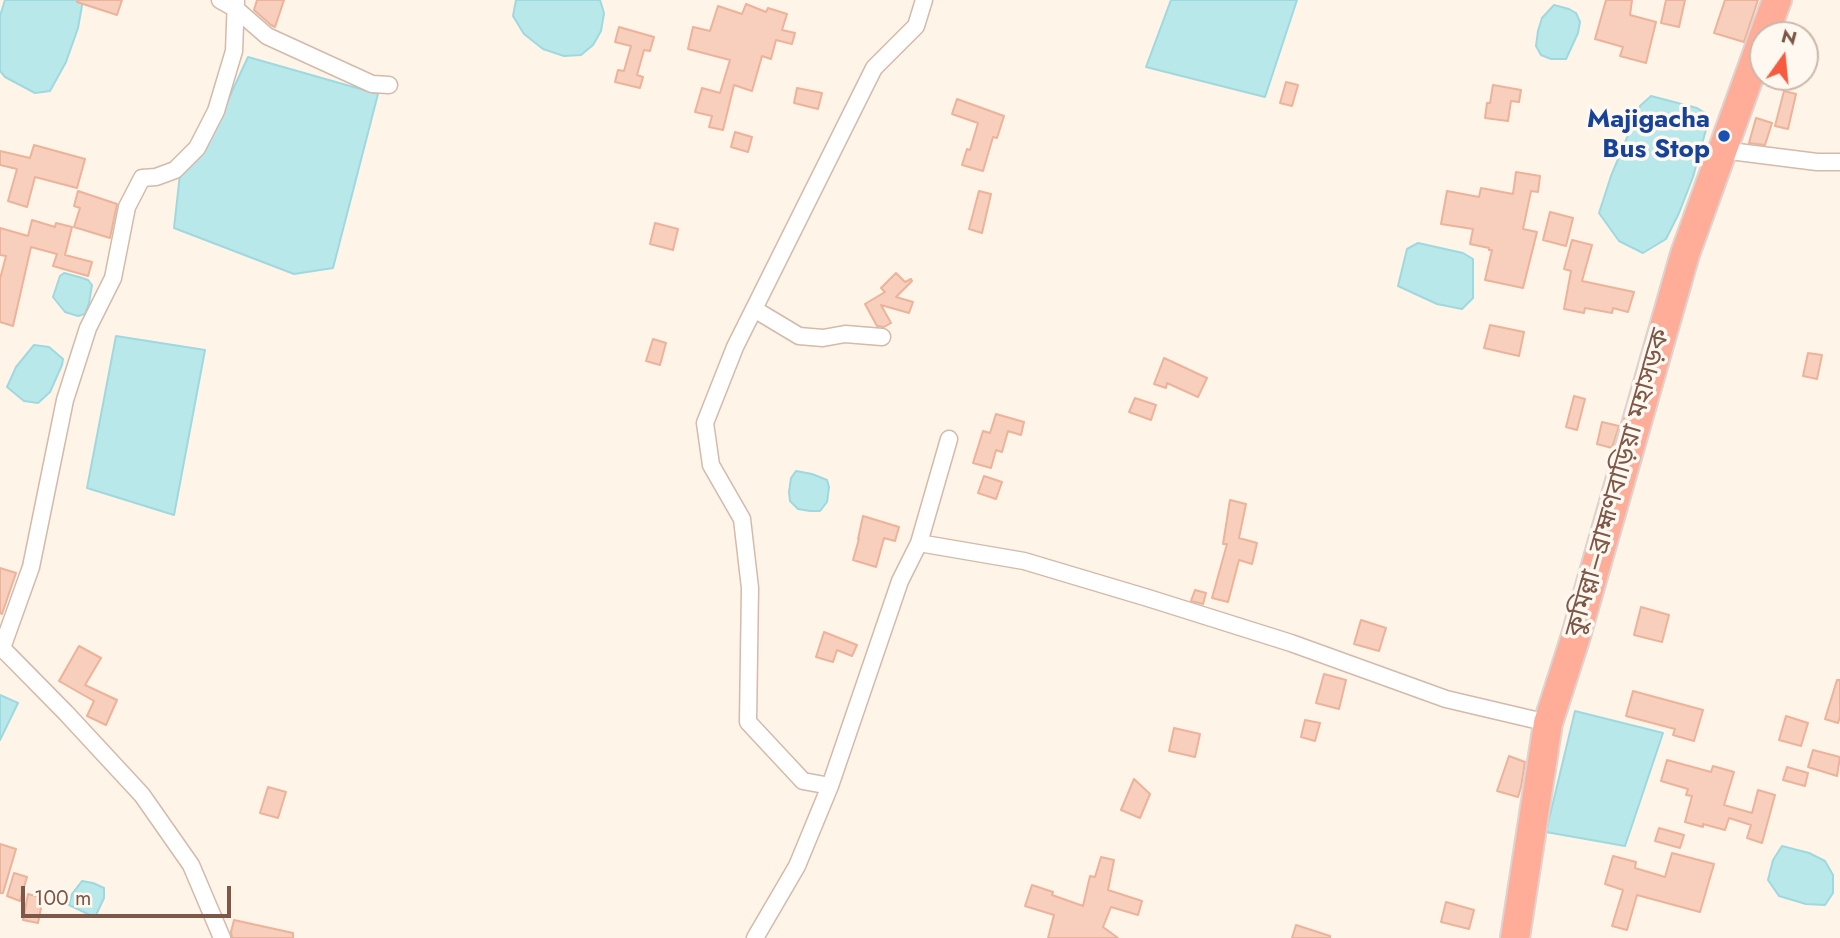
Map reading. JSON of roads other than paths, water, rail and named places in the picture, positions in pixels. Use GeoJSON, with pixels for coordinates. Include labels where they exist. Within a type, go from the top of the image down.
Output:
{"type":"FeatureCollection","features":[{"type":"Feature","properties":{"kind":"highway","name":"কুমিল্লা–ব্রাহ্মণবাড়িয়া মহাসড়ক"},"geometry":{"type":"LineString","coordinates":[[1769,21],[1777,0]]}},
{"type":"Feature","properties":{"kind":"highway","name":"কুমিল্লা–ব্রাহ্মণবাড়িয়া মহাসড়ক"},"geometry":{"type":"LineString","coordinates":[[1515,938],[1548,723],[1576,639],[1685,254],[1749,75]]}},
{"type":"Feature","properties":{"kind":"street"},"geometry":{"type":"LineString","coordinates":[[219,0],[236,5],[267,36],[372,84],[388,85]]}},
{"type":"Feature","properties":{"kind":"street"},"geometry":{"type":"LineString","coordinates":[[830,786],[803,781],[748,722],[750,588],[742,520],[711,466],[705,423],[735,347],[874,68],[916,26],[924,0]]}},
{"type":"Feature","properties":{"kind":"street"},"geometry":{"type":"LineString","coordinates":[[222,938],[191,865],[142,795],[1,647],[31,567],[65,400],[88,328],[113,278],[127,207],[142,178],[156,177],[175,170],[197,148],[216,111],[234,51],[236,5]]}},
{"type":"Feature","properties":{"kind":"street"},"geometry":{"type":"LineString","coordinates":[[1722,150],[1817,162],[1840,162]]}},
{"type":"Feature","properties":{"kind":"street"},"geometry":{"type":"LineString","coordinates":[[754,309],[799,335],[823,338],[845,334],[882,337]]}},
{"type":"Feature","properties":{"kind":"street"},"geometry":{"type":"LineString","coordinates":[[755,938],[796,866],[830,786],[900,581],[919,543],[949,439]]}},
{"type":"Feature","properties":{"kind":"street"},"geometry":{"type":"LineString","coordinates":[[919,543],[1024,561],[1291,643],[1446,699],[1548,723]]}},
{"type":"Feature","properties":{"kind":"water"},"geometry":{"type":"Polygon","coordinates":[[[5,0],[83,0],[78,28],[66,62],[50,91],[35,93],[5,77],[0,71],[0,16],[5,0]]]}},
{"type":"Feature","properties":{"kind":"water"},"geometry":{"type":"Polygon","coordinates":[[[516,0],[600,0],[604,13],[601,31],[593,45],[581,55],[564,56],[543,49],[524,34],[513,16],[516,0]]]}},
{"type":"Feature","properties":{"kind":"water"},"geometry":{"type":"Polygon","coordinates":[[[1171,0],[1297,0],[1265,97],[1146,67],[1171,0]]]}},
{"type":"Feature","properties":{"kind":"water"},"geometry":{"type":"Polygon","coordinates":[[[1554,5],[1576,13],[1580,22],[1566,59],[1551,59],[1541,55],[1536,46],[1542,18],[1554,5]]]}},
{"type":"Feature","properties":{"kind":"water"},"geometry":{"type":"Polygon","coordinates":[[[248,57],[378,94],[333,268],[294,274],[174,228],[180,174],[204,152],[248,57]]]}},
{"type":"Feature","properties":{"kind":"water"},"geometry":{"type":"Polygon","coordinates":[[[1651,96],[1697,108],[1707,114],[1707,126],[1693,177],[1666,239],[1643,253],[1619,241],[1599,213],[1640,106],[1651,96]]]}},
{"type":"Feature","properties":{"kind":"water"},"geometry":{"type":"Polygon","coordinates":[[[1418,243],[1463,253],[1473,259],[1473,298],[1462,309],[1437,304],[1398,286],[1407,249],[1418,243]]]}},
{"type":"Feature","properties":{"kind":"water"},"geometry":{"type":"Polygon","coordinates":[[[64,273],[88,280],[92,285],[85,314],[78,316],[65,312],[53,297],[60,276],[64,273]]]}},
{"type":"Feature","properties":{"kind":"water"},"geometry":{"type":"Polygon","coordinates":[[[116,336],[205,350],[174,515],[87,488],[116,336]]]}},
{"type":"Feature","properties":{"kind":"water"},"geometry":{"type":"Polygon","coordinates":[[[34,345],[49,347],[63,359],[50,392],[38,403],[24,401],[7,387],[16,367],[34,345]]]}},
{"type":"Feature","properties":{"kind":"water"},"geometry":{"type":"Polygon","coordinates":[[[796,471],[827,480],[827,502],[820,511],[798,509],[790,501],[791,478],[796,471]]]}},
{"type":"Feature","properties":{"kind":"water"},"geometry":{"type":"Polygon","coordinates":[[[0,695],[18,703],[0,740],[0,695]]]}},
{"type":"Feature","properties":{"kind":"water"},"geometry":{"type":"Polygon","coordinates":[[[1575,711],[1663,733],[1625,846],[1546,832],[1575,711]]]}},
{"type":"Feature","properties":{"kind":"water"},"geometry":{"type":"Polygon","coordinates":[[[1782,846],[1809,853],[1825,861],[1833,875],[1833,893],[1825,905],[1806,904],[1779,896],[1768,880],[1773,860],[1782,846]]]}},
{"type":"Feature","properties":{"kind":"water"},"geometry":{"type":"Polygon","coordinates":[[[82,881],[104,888],[104,898],[96,915],[92,916],[69,905],[72,894],[82,881]]]}},
{"type":"Feature","properties":{"kind":"place","name":"Majigacha Bus Stop"},"geometry":{"type":"Point","coordinates":[1724,136]}}]}
